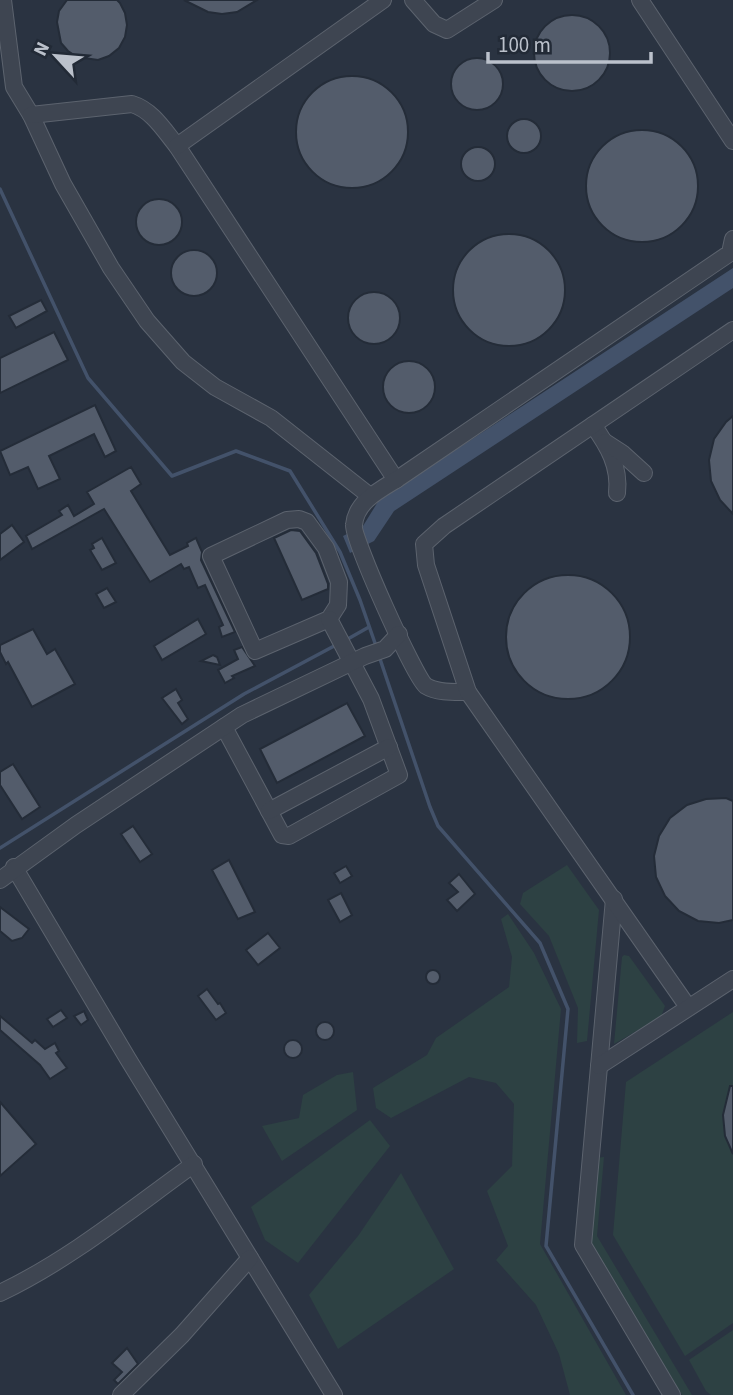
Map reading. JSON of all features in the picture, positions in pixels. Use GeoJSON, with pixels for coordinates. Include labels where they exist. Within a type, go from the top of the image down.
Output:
{"type":"FeatureCollection","features":[{"type":"Feature","properties":{"kind":"street"},"geometry":{"type":"LineString","coordinates":[[3,0],[14,87],[31,115],[63,184],[111,268],[148,321],[183,362],[215,387],[271,418],[370,496]]}},
{"type":"Feature","properties":{"kind":"street"},"geometry":{"type":"LineString","coordinates":[[177,146],[383,0]]}},
{"type":"Feature","properties":{"kind":"street"},"geometry":{"type":"LineString","coordinates":[[413,0],[434,24],[447,30],[494,0]]}},
{"type":"Feature","properties":{"kind":"street"},"geometry":{"type":"LineString","coordinates":[[640,0],[733,141]]}},
{"type":"Feature","properties":{"kind":"street"},"geometry":{"type":"LineString","coordinates":[[31,115],[132,104],[144,107],[177,146],[396,480]]}},
{"type":"Feature","properties":{"kind":"street"},"geometry":{"type":"LineString","coordinates":[[468,692],[445,692],[425,685],[412,666],[353,528],[356,513],[370,496],[732,249]]}},
{"type":"Feature","properties":{"kind":"street"},"geometry":{"type":"LineString","coordinates":[[688,1007],[468,692],[426,565],[424,544],[444,526],[733,330]]}},
{"type":"Feature","properties":{"kind":"street"},"geometry":{"type":"LineString","coordinates":[[593,425],[615,464],[619,478],[617,493]]}},
{"type":"Feature","properties":{"kind":"street"},"geometry":{"type":"LineString","coordinates":[[605,442],[644,473]]}},
{"type":"Feature","properties":{"kind":"street"},"geometry":{"type":"LineString","coordinates":[[299,519],[307,522],[326,548],[339,582],[338,605],[329,619],[255,651],[211,556],[287,520],[299,519]]}},
{"type":"Feature","properties":{"kind":"street"},"geometry":{"type":"LineString","coordinates":[[224,727],[282,835],[289,836],[399,775],[358,659],[341,642],[329,619]]}},
{"type":"Feature","properties":{"kind":"street"},"geometry":{"type":"LineString","coordinates":[[0,880],[14,867],[242,715],[358,659],[385,649],[399,634]]}},
{"type":"Feature","properties":{"kind":"street"},"geometry":{"type":"LineString","coordinates":[[269,811],[389,747]]}},
{"type":"Feature","properties":{"kind":"street"},"geometry":{"type":"LineString","coordinates":[[14,867],[334,1395]]}},
{"type":"Feature","properties":{"kind":"street"},"geometry":{"type":"LineString","coordinates":[[614,899],[583,1245],[672,1395]]}},
{"type":"Feature","properties":{"kind":"street"},"geometry":{"type":"LineString","coordinates":[[599,1066],[733,979]]}},
{"type":"Feature","properties":{"kind":"street"},"geometry":{"type":"LineString","coordinates":[[0,1293],[92,1240],[194,1164]]}},
{"type":"Feature","properties":{"kind":"street"},"geometry":{"type":"LineString","coordinates":[[121,1395],[182,1335],[250,1258]]}},
{"type":"Feature","properties":{"kind":"green space"},"geometry":{"type":"Polygon","coordinates":[[[567,865],[599,910],[587,1041],[577,1043],[578,1008],[549,936],[520,904],[523,893],[567,865]]]}},
{"type":"Feature","properties":{"kind":"green space"},"geometry":{"type":"Polygon","coordinates":[[[508,914],[534,953],[561,1009],[540,1244],[626,1395],[570,1395],[559,1354],[536,1305],[496,1260],[508,1246],[487,1191],[512,1166],[514,1104],[496,1083],[469,1077],[391,1118],[376,1108],[373,1088],[427,1055],[436,1038],[509,987],[512,957],[501,919],[508,914]]]}},
{"type":"Feature","properties":{"kind":"green space"},"geometry":{"type":"Polygon","coordinates":[[[629,956],[665,1006],[661,1017],[614,1044],[622,957],[629,956]]]}},
{"type":"Feature","properties":{"kind":"green space"},"geometry":{"type":"Polygon","coordinates":[[[733,1012],[733,1323],[685,1356],[613,1235],[626,1082],[733,1012]]]}},
{"type":"Feature","properties":{"kind":"green space"},"geometry":{"type":"Polygon","coordinates":[[[353,1072],[357,1110],[282,1161],[262,1126],[299,1118],[303,1095],[337,1075],[353,1072]]]}},
{"type":"Feature","properties":{"kind":"green space"},"geometry":{"type":"Polygon","coordinates":[[[370,1120],[390,1146],[298,1263],[265,1240],[251,1207],[370,1120]]]}},
{"type":"Feature","properties":{"kind":"green space"},"geometry":{"type":"Polygon","coordinates":[[[604,1157],[597,1236],[692,1395],[682,1395],[590,1239],[594,1158],[604,1157]]]}},
{"type":"Feature","properties":{"kind":"green space"},"geometry":{"type":"Polygon","coordinates":[[[401,1173],[454,1269],[338,1349],[309,1295],[358,1236],[401,1173]]]}},
{"type":"Feature","properties":{"kind":"green space"},"geometry":{"type":"Polygon","coordinates":[[[733,1330],[733,1395],[711,1395],[706,1391],[689,1360],[733,1330]]]}},
{"type":"Feature","properties":{"kind":"water"},"geometry":{"type":"Polygon","coordinates":[[[733,268],[733,288],[394,511],[374,541],[350,553],[343,536],[363,526],[379,500],[733,268]]]}},
{"type":"Feature","properties":{"kind":"building"},"geometry":{"type":"Polygon","coordinates":[[[67,0],[117,0],[125,13],[127,25],[119,48],[98,60],[77,57],[68,51],[61,43],[57,22],[59,11],[67,0]]]}},
{"type":"Feature","properties":{"kind":"building"},"geometry":{"type":"Polygon","coordinates":[[[184,0],[257,0],[237,12],[222,14],[208,12],[184,0]]]}},
{"type":"Feature","properties":{"kind":"building"},"geometry":{"type":"Polygon","coordinates":[[[580,15],[593,21],[604,32],[610,45],[608,68],[593,85],[580,91],[564,91],[551,85],[536,68],[534,45],[540,32],[557,17],[580,15]]]}},
{"type":"Feature","properties":{"kind":"building"},"geometry":{"type":"Polygon","coordinates":[[[477,58],[487,60],[495,66],[501,74],[501,94],[495,102],[487,108],[477,110],[467,108],[459,102],[453,94],[451,84],[453,74],[459,66],[467,60],[477,58]]]}},
{"type":"Feature","properties":{"kind":"building"},"geometry":{"type":"Polygon","coordinates":[[[352,76],[373,80],[392,92],[404,111],[408,132],[404,153],[392,172],[373,184],[352,188],[331,184],[312,172],[300,153],[296,132],[300,111],[312,92],[331,80],[352,76]]]}},
{"type":"Feature","properties":{"kind":"building"},"geometry":{"type":"Polygon","coordinates":[[[524,119],[536,124],[541,136],[536,148],[524,153],[512,148],[507,136],[512,124],[524,119]]]}},
{"type":"Feature","properties":{"kind":"building"},"geometry":{"type":"Polygon","coordinates":[[[642,130],[663,134],[682,146],[694,165],[698,186],[694,207],[682,226],[663,238],[642,242],[621,238],[602,226],[590,207],[586,186],[590,165],[602,146],[621,134],[642,130]]]}},
{"type":"Feature","properties":{"kind":"building"},"geometry":{"type":"Polygon","coordinates":[[[478,147],[490,152],[495,164],[490,176],[478,181],[466,176],[461,164],[466,152],[478,147]]]}},
{"type":"Feature","properties":{"kind":"building"},"geometry":{"type":"Polygon","coordinates":[[[159,199],[175,206],[182,222],[175,238],[159,245],[143,238],[136,222],[143,206],[159,199]]]}},
{"type":"Feature","properties":{"kind":"building"},"geometry":{"type":"Polygon","coordinates":[[[509,234],[530,238],[549,250],[561,269],[565,290],[561,311],[549,330],[530,342],[509,346],[488,342],[469,330],[457,311],[453,290],[457,269],[469,250],[488,238],[509,234]]]}},
{"type":"Feature","properties":{"kind":"building"},"geometry":{"type":"Polygon","coordinates":[[[194,250],[210,257],[217,273],[210,289],[194,296],[178,289],[171,273],[178,257],[194,250]]]}},
{"type":"Feature","properties":{"kind":"building"},"geometry":{"type":"Polygon","coordinates":[[[374,292],[384,294],[392,300],[398,308],[398,328],[392,336],[384,342],[374,344],[364,342],[356,336],[350,328],[348,318],[350,308],[356,300],[364,294],[374,292]]]}},
{"type":"Feature","properties":{"kind":"building"},"geometry":{"type":"Polygon","coordinates":[[[41,300],[47,311],[16,328],[9,316],[41,300]]]}},
{"type":"Feature","properties":{"kind":"building"},"geometry":{"type":"Polygon","coordinates":[[[54,332],[68,360],[0,393],[0,358],[54,332]]]}},
{"type":"Feature","properties":{"kind":"building"},"geometry":{"type":"Polygon","coordinates":[[[409,361],[419,363],[427,369],[433,377],[433,397],[427,405],[419,411],[409,413],[399,411],[391,405],[385,397],[383,387],[385,377],[391,369],[399,363],[409,361]]]}},
{"type":"Feature","properties":{"kind":"building"},"geometry":{"type":"Polygon","coordinates":[[[95,405],[116,451],[105,457],[94,434],[49,456],[60,479],[38,489],[28,467],[10,475],[0,451],[95,405]]]}},
{"type":"Feature","properties":{"kind":"building"},"geometry":{"type":"Polygon","coordinates":[[[733,416],[733,514],[720,500],[711,481],[709,460],[714,439],[733,416]]]}},
{"type":"Feature","properties":{"kind":"building"},"geometry":{"type":"Polygon","coordinates":[[[131,467],[141,484],[131,491],[170,555],[188,546],[187,543],[196,538],[202,552],[201,560],[235,632],[222,637],[219,627],[223,625],[205,585],[198,588],[189,567],[184,569],[181,564],[150,582],[104,509],[32,549],[26,536],[62,515],[59,511],[68,505],[74,516],[94,504],[87,492],[131,467]]]}},
{"type":"Feature","properties":{"kind":"building"},"geometry":{"type":"Polygon","coordinates":[[[12,525],[24,542],[0,560],[0,534],[12,525]]]}},
{"type":"Feature","properties":{"kind":"building"},"geometry":{"type":"Polygon","coordinates":[[[291,530],[300,531],[316,553],[328,584],[328,589],[302,600],[274,538],[291,530]]]}},
{"type":"Feature","properties":{"kind":"building"},"geometry":{"type":"Polygon","coordinates":[[[102,538],[116,563],[102,570],[90,550],[94,548],[92,544],[102,538]]]}},
{"type":"Feature","properties":{"kind":"building"},"geometry":{"type":"Polygon","coordinates":[[[568,575],[592,580],[612,593],[625,613],[630,637],[625,661],[612,681],[592,694],[568,699],[544,694],[524,681],[511,661],[506,637],[511,613],[524,593],[544,580],[568,575]]]}},
{"type":"Feature","properties":{"kind":"building"},"geometry":{"type":"Polygon","coordinates":[[[107,588],[116,602],[104,608],[96,594],[107,588]]]}},
{"type":"Feature","properties":{"kind":"building"},"geometry":{"type":"Polygon","coordinates":[[[198,619],[206,634],[162,660],[154,646],[198,619]]]}},
{"type":"Feature","properties":{"kind":"building"},"geometry":{"type":"Polygon","coordinates":[[[33,629],[47,654],[55,649],[75,684],[32,707],[8,662],[6,664],[0,652],[0,645],[33,629]]]}},
{"type":"Feature","properties":{"kind":"building"},"geometry":{"type":"Polygon","coordinates":[[[242,647],[255,666],[232,676],[234,678],[225,683],[218,670],[238,659],[234,650],[242,647]]]}},
{"type":"Feature","properties":{"kind":"building"},"geometry":{"type":"Polygon","coordinates":[[[213,655],[217,657],[220,665],[201,661],[213,655]]]}},
{"type":"Feature","properties":{"kind":"building"},"geometry":{"type":"Polygon","coordinates":[[[176,689],[182,700],[178,703],[188,719],[182,724],[162,698],[176,689]]]}},
{"type":"Feature","properties":{"kind":"building"},"geometry":{"type":"Polygon","coordinates":[[[347,703],[365,736],[277,783],[260,749],[347,703]]]}},
{"type":"Feature","properties":{"kind":"building"},"geometry":{"type":"Polygon","coordinates":[[[13,764],[40,807],[22,819],[0,785],[0,772],[13,764]]]}},
{"type":"Feature","properties":{"kind":"building"},"geometry":{"type":"Polygon","coordinates":[[[726,798],[733,801],[733,920],[719,923],[698,921],[679,911],[665,896],[656,877],[654,856],[659,836],[670,818],[687,805],[706,799],[726,798]]]}},
{"type":"Feature","properties":{"kind":"building"},"geometry":{"type":"Polygon","coordinates":[[[133,826],[152,854],[140,862],[121,834],[133,826]]]}},
{"type":"Feature","properties":{"kind":"building"},"geometry":{"type":"Polygon","coordinates":[[[229,860],[255,912],[238,919],[212,870],[229,860]]]}},
{"type":"Feature","properties":{"kind":"building"},"geometry":{"type":"Polygon","coordinates":[[[346,866],[352,876],[340,883],[334,873],[346,866]]]}},
{"type":"Feature","properties":{"kind":"building"},"geometry":{"type":"Polygon","coordinates":[[[459,874],[475,894],[457,911],[447,900],[458,892],[449,883],[459,874]]]}},
{"type":"Feature","properties":{"kind":"building"},"geometry":{"type":"Polygon","coordinates":[[[341,893],[352,915],[340,922],[328,900],[341,893]]]}},
{"type":"Feature","properties":{"kind":"building"},"geometry":{"type":"Polygon","coordinates":[[[0,907],[29,929],[22,938],[12,941],[0,931],[0,907]]]}},
{"type":"Feature","properties":{"kind":"building"},"geometry":{"type":"Polygon","coordinates":[[[268,933],[280,948],[258,965],[246,950],[268,933]]]}},
{"type":"Feature","properties":{"kind":"building"},"geometry":{"type":"Polygon","coordinates":[[[430,970],[436,970],[440,977],[436,984],[430,984],[426,980],[426,974],[430,970]]]}},
{"type":"Feature","properties":{"kind":"building"},"geometry":{"type":"Polygon","coordinates":[[[207,989],[226,1013],[216,1020],[198,996],[207,989]]]}},
{"type":"Feature","properties":{"kind":"building"},"geometry":{"type":"Polygon","coordinates":[[[61,1010],[67,1018],[53,1027],[47,1019],[61,1010]]]}},
{"type":"Feature","properties":{"kind":"building"},"geometry":{"type":"Polygon","coordinates":[[[84,1011],[88,1020],[81,1025],[74,1016],[84,1011]]]}},
{"type":"Feature","properties":{"kind":"building"},"geometry":{"type":"Polygon","coordinates":[[[0,1016],[32,1043],[35,1040],[45,1049],[55,1043],[59,1051],[56,1053],[67,1068],[50,1079],[40,1065],[0,1030],[0,1016]]]}},
{"type":"Feature","properties":{"kind":"building"},"geometry":{"type":"Polygon","coordinates":[[[321,1022],[329,1022],[334,1031],[332,1038],[321,1040],[316,1035],[316,1027],[321,1022]]]}},
{"type":"Feature","properties":{"kind":"building"},"geometry":{"type":"Polygon","coordinates":[[[289,1040],[297,1040],[302,1049],[300,1056],[289,1058],[284,1053],[284,1045],[289,1040]]]}},
{"type":"Feature","properties":{"kind":"building"},"geometry":{"type":"Polygon","coordinates":[[[730,1086],[733,1086],[733,1154],[725,1136],[723,1115],[730,1086]]]}},
{"type":"Feature","properties":{"kind":"building"},"geometry":{"type":"Polygon","coordinates":[[[0,1102],[36,1144],[0,1176],[0,1102]]]}},
{"type":"Feature","properties":{"kind":"building"},"geometry":{"type":"Polygon","coordinates":[[[127,1348],[138,1364],[118,1384],[114,1380],[122,1372],[112,1363],[127,1348]]]}},
{"type":"Feature","properties":{"kind":"waterway"},"geometry":{"type":"LineString","coordinates":[[0,189],[88,378],[172,476],[236,451],[290,471],[340,552],[376,646]]}},
{"type":"Feature","properties":{"kind":"waterway"},"geometry":{"type":"LineString","coordinates":[[346,640],[369,627]]}},
{"type":"Feature","properties":{"kind":"waterway"},"geometry":{"type":"LineString","coordinates":[[0,848],[244,694],[336,645]]}},
{"type":"Feature","properties":{"kind":"waterway"},"geometry":{"type":"LineString","coordinates":[[379,656],[438,826],[540,943],[568,1009],[546,1246],[633,1395]]}}]}
